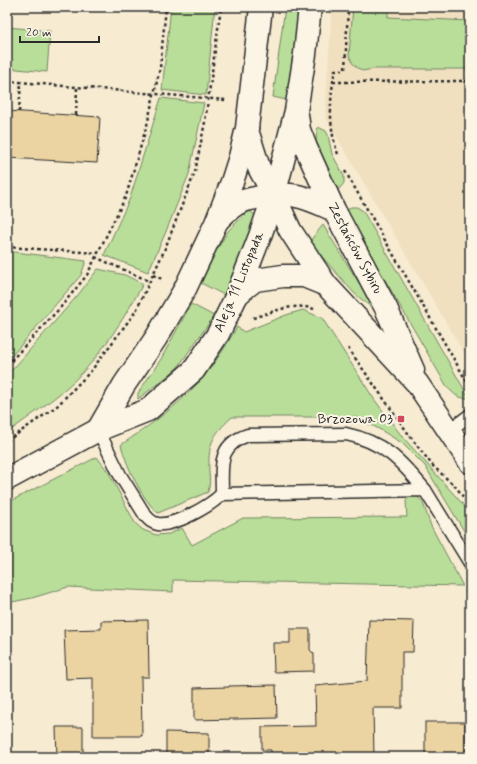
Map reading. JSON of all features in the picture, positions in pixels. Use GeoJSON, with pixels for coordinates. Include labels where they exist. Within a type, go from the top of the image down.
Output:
{"type":"FeatureCollection","features":[{"type":"Feature","properties":{"kind":"street"},"geometry":{"type":"LineString","coordinates":[[98,430],[124,385],[156,338],[185,289],[216,223],[232,182],[247,128],[262,7]]}},
{"type":"Feature","properties":{"kind":"street","name":"Aleja 11 Listopada"},"geometry":{"type":"LineString","coordinates":[[7,479],[98,430],[148,410],[194,370],[218,334],[237,295],[274,195],[296,111],[305,54],[310,7]]}},
{"type":"Feature","properties":{"kind":"street","name":"Zesłańców Sybiru"},"geometry":{"type":"LineString","coordinates":[[296,111],[306,148],[334,210],[386,308],[417,383]]}},
{"type":"Feature","properties":{"kind":"street","name":"Zesłańców Sybiru"},"geometry":{"type":"LineString","coordinates":[[247,128],[259,168],[274,195],[290,230],[326,285],[417,383],[450,430],[470,462]]}},
{"type":"Feature","properties":{"kind":"street"},"geometry":{"type":"LineString","coordinates":[[216,223],[237,203],[247,199],[274,195],[290,194],[334,210]]}},
{"type":"Feature","properties":{"kind":"street","name":"Zesłańców Sybiru"},"geometry":{"type":"LineString","coordinates":[[237,295],[255,280],[283,276],[304,276],[326,285]]}},
{"type":"Feature","properties":{"kind":"lane"},"geometry":{"type":"LineString","coordinates":[[450,430],[470,414]]}},
{"type":"Feature","properties":{"kind":"lane"},"geometry":{"type":"LineString","coordinates":[[98,430],[120,476],[150,521],[157,524],[168,524],[180,519],[215,501],[222,494],[425,490]]}},
{"type":"Feature","properties":{"kind":"lane"},"geometry":{"type":"LineString","coordinates":[[222,494],[222,464],[224,455],[228,447],[237,439],[248,435],[346,434],[375,444],[392,454],[406,467],[425,490],[470,563]]}},
{"type":"Feature","properties":{"kind":"path"},"geometry":{"type":"LineString","coordinates":[[7,366],[60,308],[87,275],[126,196],[147,126],[160,68],[166,7]]}},
{"type":"Feature","properties":{"kind":"path"},"geometry":{"type":"LineString","coordinates":[[7,441],[57,406],[91,372],[136,311],[164,252],[195,172],[205,122],[221,7]]}},
{"type":"Feature","properties":{"kind":"path"},"geometry":{"type":"LineString","coordinates":[[339,156],[333,142],[331,117],[333,82],[335,70],[345,70],[348,7]]}},
{"type":"Feature","properties":{"kind":"path"},"geometry":{"type":"LineString","coordinates":[[7,81],[229,100]]}},
{"type":"Feature","properties":{"kind":"path"},"geometry":{"type":"LineString","coordinates":[[333,82],[470,81]]}},
{"type":"Feature","properties":{"kind":"path"},"geometry":{"type":"LineString","coordinates":[[19,112],[21,82]]}},
{"type":"Feature","properties":{"kind":"path"},"geometry":{"type":"LineString","coordinates":[[76,115],[77,87]]}},
{"type":"Feature","properties":{"kind":"path"},"geometry":{"type":"LineString","coordinates":[[345,170],[470,387]]}},
{"type":"Feature","properties":{"kind":"path"},"geometry":{"type":"LineString","coordinates":[[7,246],[97,253]]}},
{"type":"Feature","properties":{"kind":"path"},"geometry":{"type":"LineString","coordinates":[[95,257],[150,281]]}},
{"type":"Feature","properties":{"kind":"path"},"geometry":{"type":"LineString","coordinates":[[248,320],[287,308],[308,307],[318,310]]}},
{"type":"Feature","properties":{"kind":"path"},"geometry":{"type":"LineString","coordinates":[[346,345],[414,442],[433,466],[457,488],[470,507]]}},
{"type":"Feature","properties":{"kind":"shaded area"},"geometry":{"type":"Polygon","coordinates":[[[332,7],[470,7],[470,363],[325,117],[332,7]]]}},
{"type":"Feature","properties":{"kind":"green space"},"geometry":{"type":"Polygon","coordinates":[[[171,7],[215,7],[206,95],[162,90],[171,7]]]}},
{"type":"Feature","properties":{"kind":"green space"},"geometry":{"type":"Polygon","coordinates":[[[285,7],[298,7],[295,44],[286,100],[273,97],[285,7]]]}},
{"type":"Feature","properties":{"kind":"green space"},"geometry":{"type":"Polygon","coordinates":[[[353,7],[388,7],[388,17],[470,21],[470,69],[372,69],[363,71],[353,64],[349,55],[353,7]]]}},
{"type":"Feature","properties":{"kind":"green space"},"geometry":{"type":"Polygon","coordinates":[[[7,27],[50,31],[47,72],[7,68],[7,27]]]}},
{"type":"Feature","properties":{"kind":"green space"},"geometry":{"type":"Polygon","coordinates":[[[161,98],[204,103],[189,174],[148,272],[104,255],[130,198],[161,98]]]}},
{"type":"Feature","properties":{"kind":"green space"},"geometry":{"type":"Polygon","coordinates":[[[318,127],[326,131],[332,154],[344,176],[344,183],[335,192],[320,161],[316,144],[318,127]]]}},
{"type":"Feature","properties":{"kind":"green space"},"geometry":{"type":"Polygon","coordinates":[[[351,207],[357,207],[363,211],[469,398],[462,398],[456,395],[446,385],[345,211],[351,207]]]}},
{"type":"Feature","properties":{"kind":"green space"},"geometry":{"type":"Polygon","coordinates":[[[250,211],[256,216],[224,295],[201,283],[216,251],[228,231],[246,213],[250,211]]]}},
{"type":"Feature","properties":{"kind":"green space"},"geometry":{"type":"Polygon","coordinates":[[[323,225],[359,283],[373,309],[354,293],[309,242],[323,225]]]}},
{"type":"Feature","properties":{"kind":"green space"},"geometry":{"type":"Polygon","coordinates":[[[7,251],[86,261],[81,275],[7,360],[7,251]]]}},
{"type":"Feature","properties":{"kind":"green space"},"geometry":{"type":"Polygon","coordinates":[[[98,269],[125,275],[143,284],[113,334],[95,358],[77,378],[61,393],[7,433],[7,374],[78,295],[98,269]]]}},
{"type":"Feature","properties":{"kind":"green space"},"geometry":{"type":"Polygon","coordinates":[[[191,304],[214,316],[178,367],[138,399],[138,393],[161,359],[191,304]]]}},
{"type":"Feature","properties":{"kind":"green space"},"geometry":{"type":"Polygon","coordinates":[[[303,310],[322,318],[374,399],[401,435],[470,512],[470,541],[425,466],[402,443],[355,417],[232,417],[219,430],[210,448],[210,482],[208,492],[158,513],[140,491],[127,463],[121,445],[160,417],[188,394],[213,365],[237,327],[244,332],[286,315],[303,310]]]}},
{"type":"Feature","properties":{"kind":"green space"},"geometry":{"type":"Polygon","coordinates":[[[97,457],[109,473],[135,523],[143,530],[156,535],[169,534],[182,528],[192,545],[243,518],[407,517],[406,501],[410,496],[417,496],[423,503],[431,526],[463,586],[173,580],[173,592],[68,587],[32,598],[7,603],[7,503],[97,457]]]}},
{"type":"Feature","properties":{"kind":"building"},"geometry":{"type":"Polygon","coordinates":[[[7,111],[100,117],[97,163],[7,158],[7,111]]]}},
{"type":"Feature","properties":{"kind":"building"},"geometry":{"type":"Polygon","coordinates":[[[148,620],[149,677],[141,677],[142,736],[93,736],[93,678],[66,679],[64,630],[101,629],[101,621],[148,620]]]}},
{"type":"Feature","properties":{"kind":"building"},"geometry":{"type":"Polygon","coordinates":[[[369,620],[414,621],[413,652],[402,652],[402,708],[373,708],[374,757],[271,757],[271,750],[262,750],[262,727],[316,726],[315,686],[367,681],[369,620]]]}},
{"type":"Feature","properties":{"kind":"building"},"geometry":{"type":"Polygon","coordinates":[[[290,629],[310,629],[310,650],[314,654],[314,671],[274,672],[273,643],[290,643],[290,629]]]}},
{"type":"Feature","properties":{"kind":"building"},"geometry":{"type":"Polygon","coordinates":[[[276,685],[277,718],[194,720],[194,688],[276,685]]]}},
{"type":"Feature","properties":{"kind":"building"},"geometry":{"type":"Polygon","coordinates":[[[425,722],[465,722],[465,756],[425,756],[425,722]]]}},
{"type":"Feature","properties":{"kind":"building"},"geometry":{"type":"Polygon","coordinates":[[[56,727],[83,727],[83,757],[57,757],[56,727]]]}},
{"type":"Feature","properties":{"kind":"building"},"geometry":{"type":"Polygon","coordinates":[[[166,732],[209,733],[209,757],[172,757],[172,755],[166,754],[166,732]]]}},
{"type":"Feature","properties":{"kind":"place","name":"Brzozowa 03"},"geometry":{"type":"Point","coordinates":[401,419]}}]}
